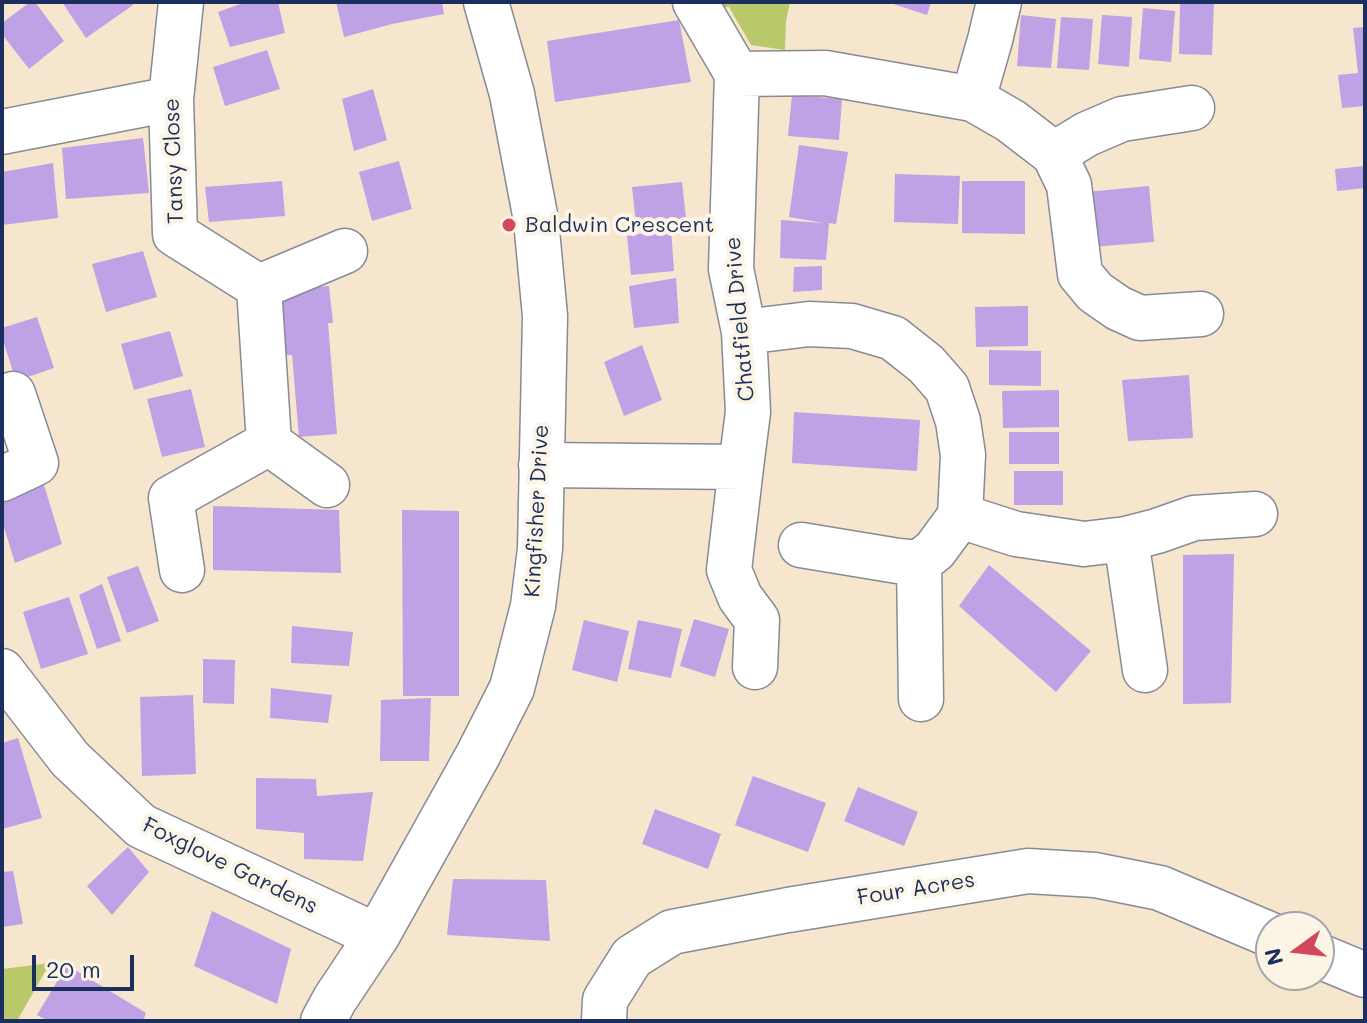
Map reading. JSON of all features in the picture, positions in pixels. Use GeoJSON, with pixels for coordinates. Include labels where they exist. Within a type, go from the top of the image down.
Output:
{"type":"FeatureCollection","features":[{"type":"Feature","properties":{"kind":"street","name":"Tansy Close"},"geometry":{"type":"LineString","coordinates":[[181,2],[171,99],[175,234],[259,287]]}},
{"type":"Feature","properties":{"kind":"street","name":"Kingfisher Drive"},"geometry":{"type":"LineString","coordinates":[[323,1021],[377,936],[512,688],[533,606],[540,549],[545,316],[536,220],[512,94],[486,2]]}},
{"type":"Feature","properties":{"kind":"street"},"geometry":{"type":"LineString","coordinates":[[973,99],[999,2]]}},
{"type":"Feature","properties":{"kind":"street"},"geometry":{"type":"LineString","coordinates":[[698,6],[737,74],[825,73],[973,99],[1011,121],[1054,154],[1069,185],[1080,274],[1095,292],[1140,318],[1201,314]]}},
{"type":"Feature","properties":{"kind":"street","name":"Chatfield Drive"},"geometry":{"type":"LineString","coordinates":[[737,74],[731,269],[744,332],[748,412],[741,467],[714,578],[740,597],[757,620],[755,667]]}},
{"type":"Feature","properties":{"kind":"street"},"geometry":{"type":"LineString","coordinates":[[2,132],[171,99]]}},
{"type":"Feature","properties":{"kind":"street"},"geometry":{"type":"LineString","coordinates":[[1054,154],[1087,134],[1122,119],[1192,108]]}},
{"type":"Feature","properties":{"kind":"street"},"geometry":{"type":"LineString","coordinates":[[269,443],[259,287],[345,251]]}},
{"type":"Feature","properties":{"kind":"street"},"geometry":{"type":"LineString","coordinates":[[744,332],[809,324],[852,326],[893,338],[926,364],[947,388],[958,421],[963,455],[960,516],[935,550],[919,563],[801,545]]}},
{"type":"Feature","properties":{"kind":"street"},"geometry":{"type":"LineString","coordinates":[[2,479],[36,463],[13,394]]}},
{"type":"Feature","properties":{"kind":"street"},"geometry":{"type":"LineString","coordinates":[[269,443],[327,485]]}},
{"type":"Feature","properties":{"kind":"street"},"geometry":{"type":"LineString","coordinates":[[182,570],[171,498],[269,443]]}},
{"type":"Feature","properties":{"kind":"street"},"geometry":{"type":"LineString","coordinates":[[541,465],[741,467]]}},
{"type":"Feature","properties":{"kind":"street"},"geometry":{"type":"LineString","coordinates":[[960,516],[1016,534],[1084,544],[1126,539],[1194,518],[1255,514]]}},
{"type":"Feature","properties":{"kind":"street"},"geometry":{"type":"LineString","coordinates":[[1126,539],[1145,670]]}},
{"type":"Feature","properties":{"kind":"street"},"geometry":{"type":"LineString","coordinates":[[919,563],[921,699]]}},
{"type":"Feature","properties":{"kind":"street","name":"Foxglove Gardens"},"geometry":{"type":"LineString","coordinates":[[2,671],[70,759],[141,826],[377,936]]}},
{"type":"Feature","properties":{"kind":"street","name":"Four Acres"},"geometry":{"type":"LineString","coordinates":[[604,1021],[605,1000],[632,957],[672,932],[1028,871],[1095,875],[1160,888],[1255,928]]}},
{"type":"Feature","properties":{"kind":"street"},"geometry":{"type":"LineString","coordinates":[[1335,963],[1365,975]]}},
{"type":"Feature","properties":{"kind":"green space"},"geometry":{"type":"Polygon","coordinates":[[[714,2],[790,2],[785,50],[751,45],[729,7],[718,8],[714,2]]]}},
{"type":"Feature","properties":{"kind":"green space"},"geometry":{"type":"Polygon","coordinates":[[[50,963],[17,1021],[2,1021],[2,969],[50,963]]]}},
{"type":"Feature","properties":{"kind":"building"},"geometry":{"type":"Polygon","coordinates":[[[30,2],[35,2],[64,41],[29,69],[2,34],[2,23],[30,2]]]}},
{"type":"Feature","properties":{"kind":"building"},"geometry":{"type":"Polygon","coordinates":[[[62,2],[131,2],[133,5],[86,38],[62,2]]]}},
{"type":"Feature","properties":{"kind":"building"},"geometry":{"type":"Polygon","coordinates":[[[246,2],[278,2],[285,33],[230,47],[218,12],[246,2]]]}},
{"type":"Feature","properties":{"kind":"building"},"geometry":{"type":"Polygon","coordinates":[[[336,2],[442,2],[444,14],[344,37],[336,2]]]}},
{"type":"Feature","properties":{"kind":"building"},"geometry":{"type":"Polygon","coordinates":[[[887,2],[931,2],[927,15],[887,2]]]}},
{"type":"Feature","properties":{"kind":"building"},"geometry":{"type":"Polygon","coordinates":[[[1180,2],[1214,2],[1212,55],[1179,54],[1180,2]]]}},
{"type":"Feature","properties":{"kind":"building"},"geometry":{"type":"Polygon","coordinates":[[[1143,8],[1175,11],[1171,62],[1139,59],[1143,8]]]}},
{"type":"Feature","properties":{"kind":"building"},"geometry":{"type":"Polygon","coordinates":[[[1021,15],[1056,19],[1051,68],[1017,66],[1021,15]]]}},
{"type":"Feature","properties":{"kind":"building"},"geometry":{"type":"Polygon","coordinates":[[[1102,15],[1132,17],[1129,67],[1098,64],[1102,15]]]}},
{"type":"Feature","properties":{"kind":"building"},"geometry":{"type":"Polygon","coordinates":[[[1061,17],[1093,19],[1089,70],[1057,68],[1061,17]]]}},
{"type":"Feature","properties":{"kind":"building"},"geometry":{"type":"Polygon","coordinates":[[[679,20],[691,82],[555,102],[547,41],[679,20]]]}},
{"type":"Feature","properties":{"kind":"building"},"geometry":{"type":"Polygon","coordinates":[[[1365,27],[1365,106],[1342,108],[1338,75],[1358,73],[1353,28],[1365,27]]]}},
{"type":"Feature","properties":{"kind":"building"},"geometry":{"type":"Polygon","coordinates":[[[267,50],[280,89],[225,106],[213,67],[267,50]]]}},
{"type":"Feature","properties":{"kind":"building"},"geometry":{"type":"Polygon","coordinates":[[[373,89],[387,140],[354,151],[342,99],[373,89]]]}},
{"type":"Feature","properties":{"kind":"building"},"geometry":{"type":"Polygon","coordinates":[[[792,95],[842,99],[839,140],[788,136],[792,95]]]}},
{"type":"Feature","properties":{"kind":"building"},"geometry":{"type":"Polygon","coordinates":[[[143,138],[149,193],[66,199],[62,148],[143,138]]]}},
{"type":"Feature","properties":{"kind":"building"},"geometry":{"type":"Polygon","coordinates":[[[799,145],[848,152],[836,224],[829,223],[826,260],[780,258],[781,220],[823,223],[789,217],[799,145]]]}},
{"type":"Feature","properties":{"kind":"building"},"geometry":{"type":"Polygon","coordinates":[[[399,161],[412,209],[372,221],[359,172],[399,161]]]}},
{"type":"Feature","properties":{"kind":"building"},"geometry":{"type":"Polygon","coordinates":[[[53,163],[58,218],[2,225],[2,172],[53,163]]]}},
{"type":"Feature","properties":{"kind":"building"},"geometry":{"type":"Polygon","coordinates":[[[1365,166],[1365,188],[1337,191],[1335,169],[1365,166]]]}},
{"type":"Feature","properties":{"kind":"building"},"geometry":{"type":"Polygon","coordinates":[[[895,174],[960,176],[958,224],[894,222],[895,174]]]}},
{"type":"Feature","properties":{"kind":"building"},"geometry":{"type":"Polygon","coordinates":[[[282,181],[285,216],[209,222],[205,187],[282,181]]]}},
{"type":"Feature","properties":{"kind":"building"},"geometry":{"type":"Polygon","coordinates":[[[962,181],[1025,181],[1025,234],[962,233],[962,181]]]}},
{"type":"Feature","properties":{"kind":"building"},"geometry":{"type":"Polygon","coordinates":[[[682,182],[686,218],[636,224],[632,187],[682,182]]]}},
{"type":"Feature","properties":{"kind":"building"},"geometry":{"type":"Polygon","coordinates":[[[1149,186],[1154,242],[1091,247],[1086,192],[1149,186]]]}},
{"type":"Feature","properties":{"kind":"building"},"geometry":{"type":"Polygon","coordinates":[[[671,228],[674,271],[631,275],[627,236],[671,228]]]}},
{"type":"Feature","properties":{"kind":"building"},"geometry":{"type":"Polygon","coordinates":[[[143,251],[157,297],[106,312],[92,264],[143,251]]]}},
{"type":"Feature","properties":{"kind":"building"},"geometry":{"type":"Polygon","coordinates":[[[822,266],[822,290],[793,292],[794,267],[822,266]]]}},
{"type":"Feature","properties":{"kind":"building"},"geometry":{"type":"Polygon","coordinates":[[[676,278],[679,323],[634,328],[629,286],[676,278]]]}},
{"type":"Feature","properties":{"kind":"building"},"geometry":{"type":"Polygon","coordinates":[[[329,286],[333,323],[328,323],[337,434],[299,437],[292,355],[281,355],[279,290],[329,286]]]}},
{"type":"Feature","properties":{"kind":"building"},"geometry":{"type":"Polygon","coordinates":[[[1028,306],[1028,346],[976,347],[975,307],[1028,306]]]}},
{"type":"Feature","properties":{"kind":"building"},"geometry":{"type":"Polygon","coordinates":[[[37,317],[54,368],[16,381],[2,328],[37,317]]]}},
{"type":"Feature","properties":{"kind":"building"},"geometry":{"type":"Polygon","coordinates":[[[170,331],[183,376],[134,390],[121,344],[170,331]]]}},
{"type":"Feature","properties":{"kind":"building"},"geometry":{"type":"Polygon","coordinates":[[[642,345],[662,400],[624,416],[604,362],[642,345]]]}},
{"type":"Feature","properties":{"kind":"building"},"geometry":{"type":"Polygon","coordinates":[[[989,350],[1041,351],[1041,386],[989,385],[989,350]]]}},
{"type":"Feature","properties":{"kind":"building"},"geometry":{"type":"Polygon","coordinates":[[[1189,375],[1193,438],[1128,441],[1122,380],[1189,375]]]}},
{"type":"Feature","properties":{"kind":"building"},"geometry":{"type":"Polygon","coordinates":[[[191,389],[205,447],[162,457],[147,399],[191,389]]]}},
{"type":"Feature","properties":{"kind":"building"},"geometry":{"type":"Polygon","coordinates":[[[1059,390],[1059,427],[1003,428],[1002,391],[1059,390]]]}},
{"type":"Feature","properties":{"kind":"building"},"geometry":{"type":"Polygon","coordinates":[[[794,412],[920,420],[917,471],[792,463],[794,412]]]}},
{"type":"Feature","properties":{"kind":"building"},"geometry":{"type":"Polygon","coordinates":[[[1009,432],[1059,432],[1059,464],[1009,464],[1009,432]]]}},
{"type":"Feature","properties":{"kind":"building"},"geometry":{"type":"Polygon","coordinates":[[[1014,471],[1063,471],[1063,505],[1014,505],[1014,471]]]}},
{"type":"Feature","properties":{"kind":"building"},"geometry":{"type":"Polygon","coordinates":[[[40,472],[62,544],[15,563],[2,521],[2,487],[40,472]]]}},
{"type":"Feature","properties":{"kind":"building"},"geometry":{"type":"Polygon","coordinates":[[[213,506],[339,510],[341,573],[213,570],[213,506]]]}},
{"type":"Feature","properties":{"kind":"building"},"geometry":{"type":"Polygon","coordinates":[[[402,510],[459,511],[459,696],[403,696],[402,510]]]}},
{"type":"Feature","properties":{"kind":"building"},"geometry":{"type":"Polygon","coordinates":[[[1234,554],[1231,703],[1183,704],[1183,555],[1234,554]]]}},
{"type":"Feature","properties":{"kind":"building"},"geometry":{"type":"Polygon","coordinates":[[[989,565],[1091,651],[1056,692],[959,606],[989,565]]]}},
{"type":"Feature","properties":{"kind":"building"},"geometry":{"type":"Polygon","coordinates":[[[138,566],[159,621],[127,633],[107,577],[138,566]]]}},
{"type":"Feature","properties":{"kind":"building"},"geometry":{"type":"Polygon","coordinates":[[[102,584],[121,641],[97,649],[79,595],[102,584]]]}},
{"type":"Feature","properties":{"kind":"building"},"geometry":{"type":"Polygon","coordinates":[[[69,597],[88,654],[41,669],[23,612],[69,597]]]}},
{"type":"Feature","properties":{"kind":"building"},"geometry":{"type":"Polygon","coordinates":[[[694,619],[729,629],[715,677],[680,666],[694,619]]]}},
{"type":"Feature","properties":{"kind":"building"},"geometry":{"type":"Polygon","coordinates":[[[584,620],[629,631],[617,682],[572,670],[584,620]]]}},
{"type":"Feature","properties":{"kind":"building"},"geometry":{"type":"Polygon","coordinates":[[[638,620],[682,629],[671,678],[628,669],[638,620]]]}},
{"type":"Feature","properties":{"kind":"building"},"geometry":{"type":"Polygon","coordinates":[[[292,626],[353,632],[349,666],[291,663],[292,626]]]}},
{"type":"Feature","properties":{"kind":"building"},"geometry":{"type":"Polygon","coordinates":[[[203,659],[235,660],[234,704],[203,703],[203,659]]]}},
{"type":"Feature","properties":{"kind":"building"},"geometry":{"type":"Polygon","coordinates":[[[271,688],[332,695],[328,723],[270,718],[271,688]]]}},
{"type":"Feature","properties":{"kind":"building"},"geometry":{"type":"Polygon","coordinates":[[[193,695],[196,774],[142,776],[140,697],[193,695]]]}},
{"type":"Feature","properties":{"kind":"building"},"geometry":{"type":"Polygon","coordinates":[[[431,698],[429,761],[380,761],[381,700],[431,698]]]}},
{"type":"Feature","properties":{"kind":"building"},"geometry":{"type":"Polygon","coordinates":[[[18,738],[42,818],[2,829],[2,743],[18,738]]]}},
{"type":"Feature","properties":{"kind":"building"},"geometry":{"type":"Polygon","coordinates":[[[753,776],[826,803],[808,852],[735,825],[753,776]]]}},
{"type":"Feature","properties":{"kind":"building"},"geometry":{"type":"Polygon","coordinates":[[[256,778],[316,779],[317,796],[373,792],[363,861],[304,859],[304,833],[256,829],[256,778]]]}},
{"type":"Feature","properties":{"kind":"building"},"geometry":{"type":"Polygon","coordinates":[[[858,787],[918,812],[904,846],[844,821],[858,787]]]}},
{"type":"Feature","properties":{"kind":"building"},"geometry":{"type":"Polygon","coordinates":[[[655,809],[721,834],[708,869],[642,844],[655,809]]]}},
{"type":"Feature","properties":{"kind":"building"},"geometry":{"type":"Polygon","coordinates":[[[128,847],[149,872],[112,915],[87,886],[128,847]]]}},
{"type":"Feature","properties":{"kind":"building"},"geometry":{"type":"Polygon","coordinates":[[[13,871],[23,924],[2,927],[2,872],[13,871]]]}},
{"type":"Feature","properties":{"kind":"building"},"geometry":{"type":"Polygon","coordinates":[[[453,879],[546,880],[550,941],[447,935],[453,879]]]}},
{"type":"Feature","properties":{"kind":"building"},"geometry":{"type":"Polygon","coordinates":[[[212,911],[291,949],[277,1004],[194,966],[212,911]]]}},
{"type":"Feature","properties":{"kind":"building"},"geometry":{"type":"Polygon","coordinates":[[[67,965],[146,1013],[143,1021],[48,1021],[37,1015],[67,965]]]}},
{"type":"Feature","properties":{"kind":"place","name":"Baldwin Crescent"},"geometry":{"type":"Point","coordinates":[509,225]}}]}
